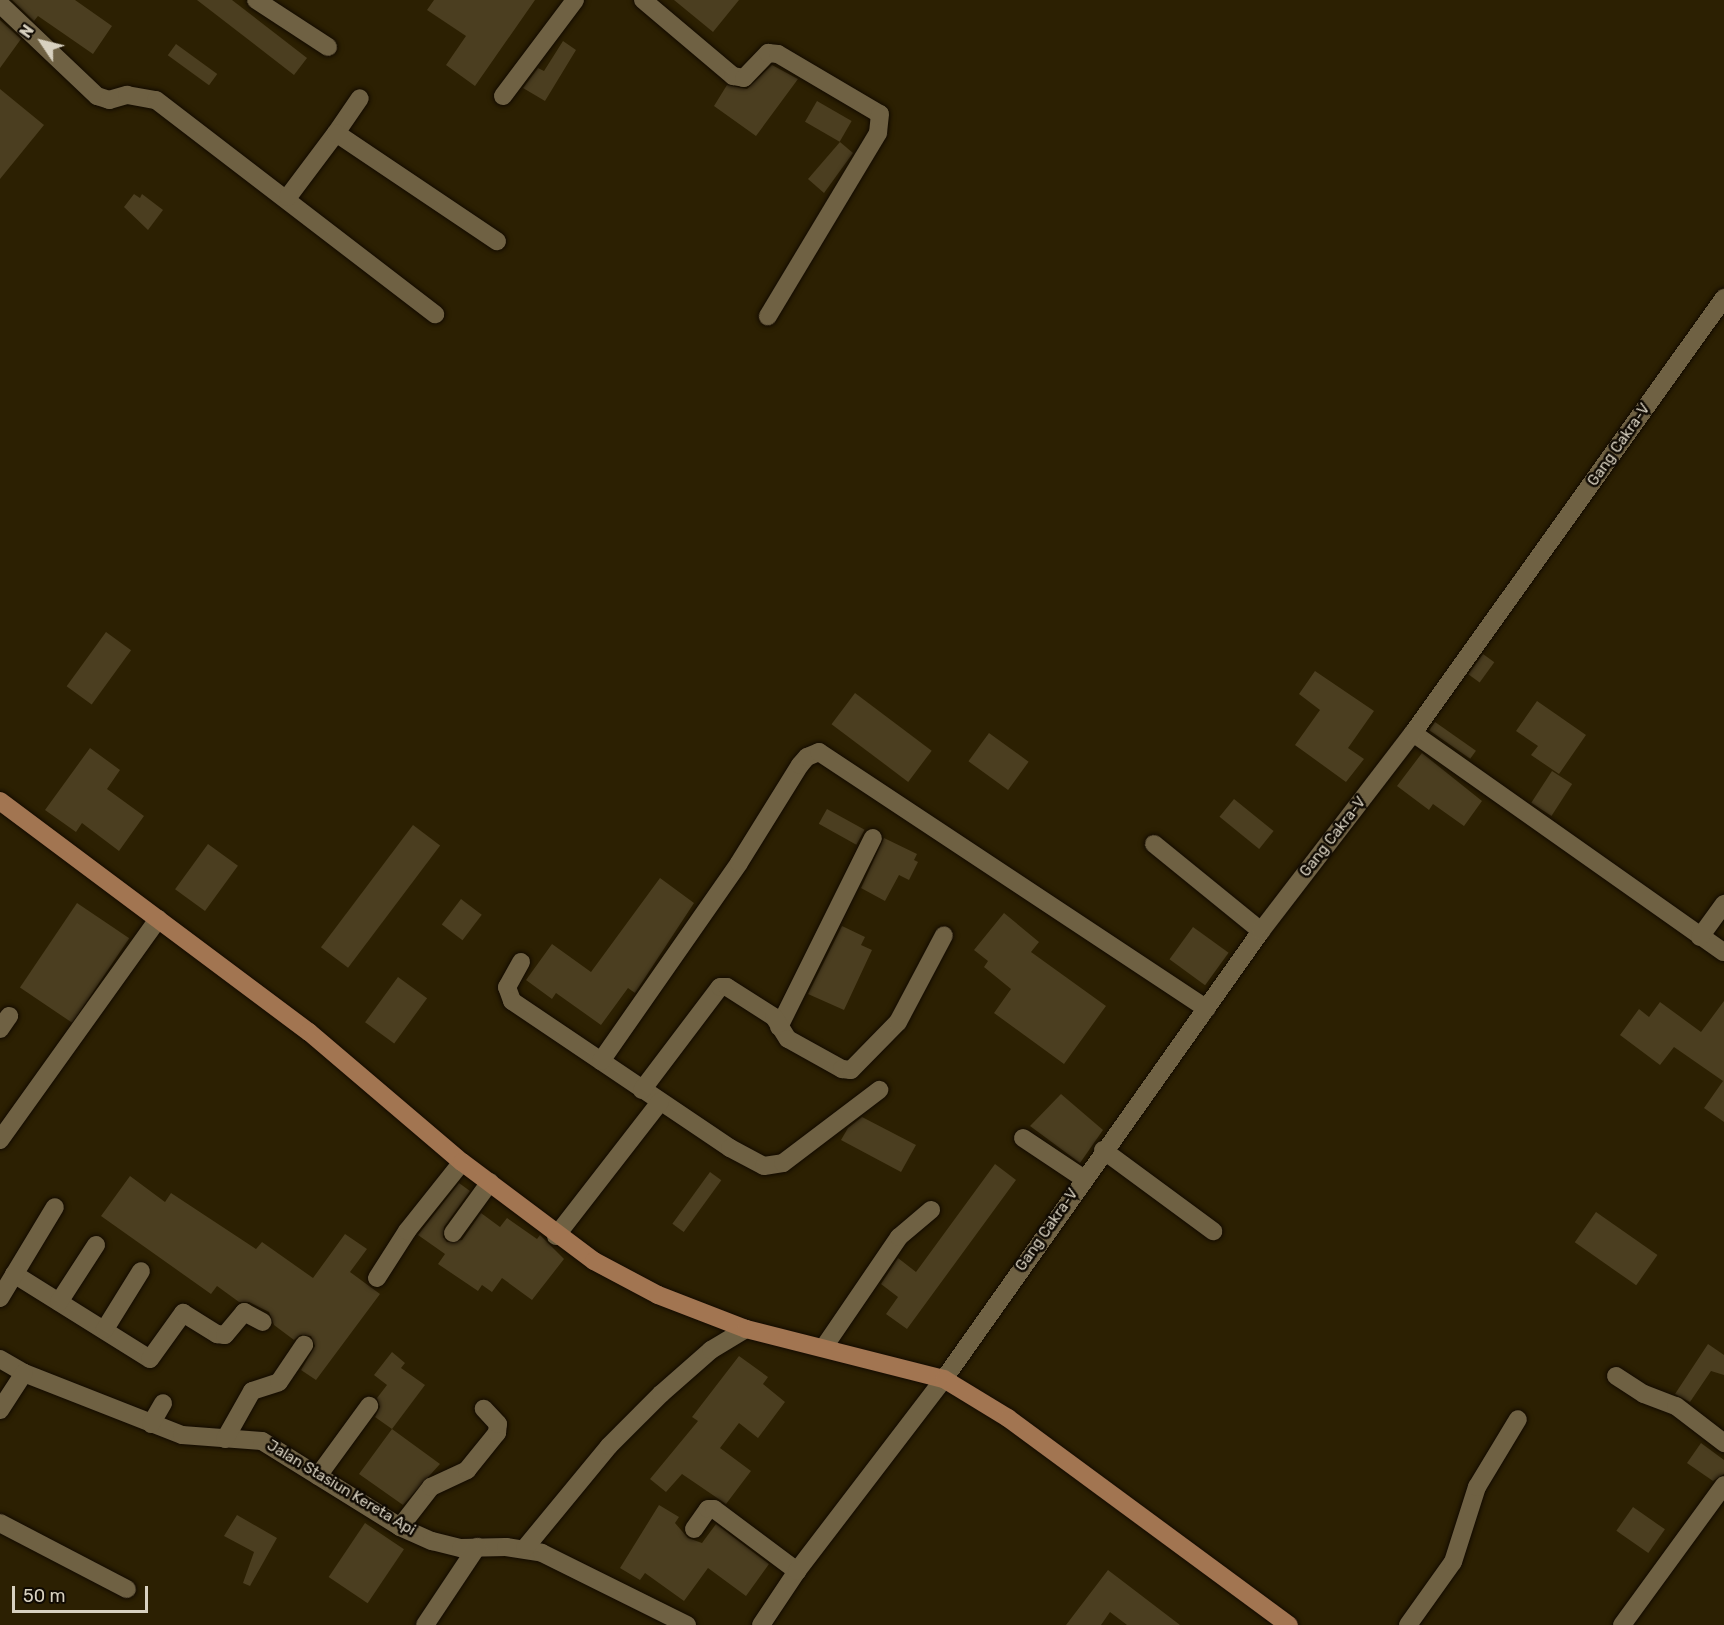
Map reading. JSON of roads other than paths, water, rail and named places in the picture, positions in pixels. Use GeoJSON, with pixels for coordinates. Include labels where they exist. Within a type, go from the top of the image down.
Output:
{"type":"FeatureCollection","features":[{"type":"Feature","properties":{"kind":"main road"},"geometry":{"type":"LineString","coordinates":[[0,801],[309,1032],[462,1162],[556,1236],[647,1290],[746,1329],[944,1379],[1008,1418],[1288,1625]]}},
{"type":"Feature","properties":{"kind":"street"},"geometry":{"type":"LineString","coordinates":[[256,0],[328,47]]}},
{"type":"Feature","properties":{"kind":"street"},"geometry":{"type":"LineString","coordinates":[[503,96],[575,0]]}},
{"type":"Feature","properties":{"kind":"street"},"geometry":{"type":"LineString","coordinates":[[644,0],[733,76],[744,78],[768,53],[778,54],[880,114],[878,133],[768,316]]}},
{"type":"Feature","properties":{"kind":"street"},"geometry":{"type":"LineString","coordinates":[[0,4],[97,96],[109,100],[127,95],[156,100],[288,197],[435,314]]}},
{"type":"Feature","properties":{"kind":"street"},"geometry":{"type":"LineString","coordinates":[[288,197],[360,99]]}},
{"type":"Feature","properties":{"kind":"street"},"geometry":{"type":"LineString","coordinates":[[336,133],[497,241]]}},
{"type":"Feature","properties":{"kind":"street","name":"Gang Cakra-V"},"geometry":{"type":"LineString","coordinates":[[761,1625],[797,1571],[944,1379],[1083,1178],[1261,931],[1413,733],[1724,298]]}},
{"type":"Feature","properties":{"kind":"street"},"geometry":{"type":"LineString","coordinates":[[1413,733],[1724,952]]}},
{"type":"Feature","properties":{"kind":"street"},"geometry":{"type":"LineString","coordinates":[[601,1061],[739,863],[800,765],[814,752],[832,758],[1207,1009]]}},
{"type":"Feature","properties":{"kind":"street"},"geometry":{"type":"LineString","coordinates":[[779,1027],[873,838]]}},
{"type":"Feature","properties":{"kind":"street"},"geometry":{"type":"LineString","coordinates":[[1154,844],[1261,931]]}},
{"type":"Feature","properties":{"kind":"street"},"geometry":{"type":"LineString","coordinates":[[1700,937],[1724,904]]}},
{"type":"Feature","properties":{"kind":"street"},"geometry":{"type":"LineString","coordinates":[[0,1140],[158,919]]}},
{"type":"Feature","properties":{"kind":"street"},"geometry":{"type":"LineString","coordinates":[[642,1090],[720,987],[727,987],[774,1017],[788,1040],[842,1069],[851,1070],[898,1022],[944,935]]}},
{"type":"Feature","properties":{"kind":"street"},"geometry":{"type":"LineString","coordinates":[[521,962],[506,993],[642,1090],[729,1148],[774,1167],[879,1090]]}},
{"type":"Feature","properties":{"kind":"street"},"geometry":{"type":"LineString","coordinates":[[556,1236],[660,1102]]}},
{"type":"Feature","properties":{"kind":"street"},"geometry":{"type":"LineString","coordinates":[[1023,1137],[1083,1178]]}},
{"type":"Feature","properties":{"kind":"street"},"geometry":{"type":"LineString","coordinates":[[1103,1150],[1213,1231]]}},
{"type":"Feature","properties":{"kind":"street"},"geometry":{"type":"LineString","coordinates":[[377,1278],[407,1231],[462,1162]]}},
{"type":"Feature","properties":{"kind":"street"},"geometry":{"type":"LineString","coordinates":[[453,1233],[490,1182]]}},
{"type":"Feature","properties":{"kind":"street"},"geometry":{"type":"LineString","coordinates":[[0,1298],[55,1207]]}},
{"type":"Feature","properties":{"kind":"street"},"geometry":{"type":"LineString","coordinates":[[824,1347],[899,1237],[931,1210]]}},
{"type":"Feature","properties":{"kind":"street"},"geometry":{"type":"LineString","coordinates":[[59,1302],[96,1245]]}},
{"type":"Feature","properties":{"kind":"street"},"geometry":{"type":"LineString","coordinates":[[105,1329],[141,1271]]}},
{"type":"Feature","properties":{"kind":"street"},"geometry":{"type":"LineString","coordinates":[[14,1274],[150,1359],[183,1313],[217,1334],[225,1335],[244,1311],[263,1322]]}},
{"type":"Feature","properties":{"kind":"street"},"geometry":{"type":"LineString","coordinates":[[525,1548],[609,1446],[661,1394],[711,1350],[746,1329]]}},
{"type":"Feature","properties":{"kind":"street"},"geometry":{"type":"LineString","coordinates":[[225,1440],[252,1391],[279,1382],[304,1345]]}},
{"type":"Feature","properties":{"kind":"street","name":"Jalan Stasiun Kereta Api"},"geometry":{"type":"LineString","coordinates":[[0,1359],[24,1373],[182,1435],[262,1441],[400,1527],[432,1541],[477,1547],[525,1548],[564,1562],[687,1625]]}},
{"type":"Feature","properties":{"kind":"street"},"geometry":{"type":"LineString","coordinates":[[0,1410],[24,1373]]}},
{"type":"Feature","properties":{"kind":"street"},"geometry":{"type":"LineString","coordinates":[[1616,1376],[1644,1394],[1676,1406],[1724,1443]]}},
{"type":"Feature","properties":{"kind":"street"},"geometry":{"type":"LineString","coordinates":[[151,1424],[163,1403]]}},
{"type":"Feature","properties":{"kind":"street"},"geometry":{"type":"LineString","coordinates":[[318,1476],[369,1406]]}},
{"type":"Feature","properties":{"kind":"street"},"geometry":{"type":"LineString","coordinates":[[400,1527],[430,1488],[467,1470],[497,1433],[498,1424],[484,1409]]}},
{"type":"Feature","properties":{"kind":"street"},"geometry":{"type":"LineString","coordinates":[[1408,1625],[1453,1562],[1477,1487],[1518,1419]]}},
{"type":"Feature","properties":{"kind":"street"},"geometry":{"type":"LineString","coordinates":[[1622,1625],[1724,1485]]}},
{"type":"Feature","properties":{"kind":"street"},"geometry":{"type":"LineString","coordinates":[[694,1529],[708,1509],[714,1509],[797,1571]]}},
{"type":"Feature","properties":{"kind":"street"},"geometry":{"type":"LineString","coordinates":[[0,1523],[127,1589]]}},
{"type":"Feature","properties":{"kind":"street"},"geometry":{"type":"LineString","coordinates":[[425,1625],[477,1547]]}}]}
